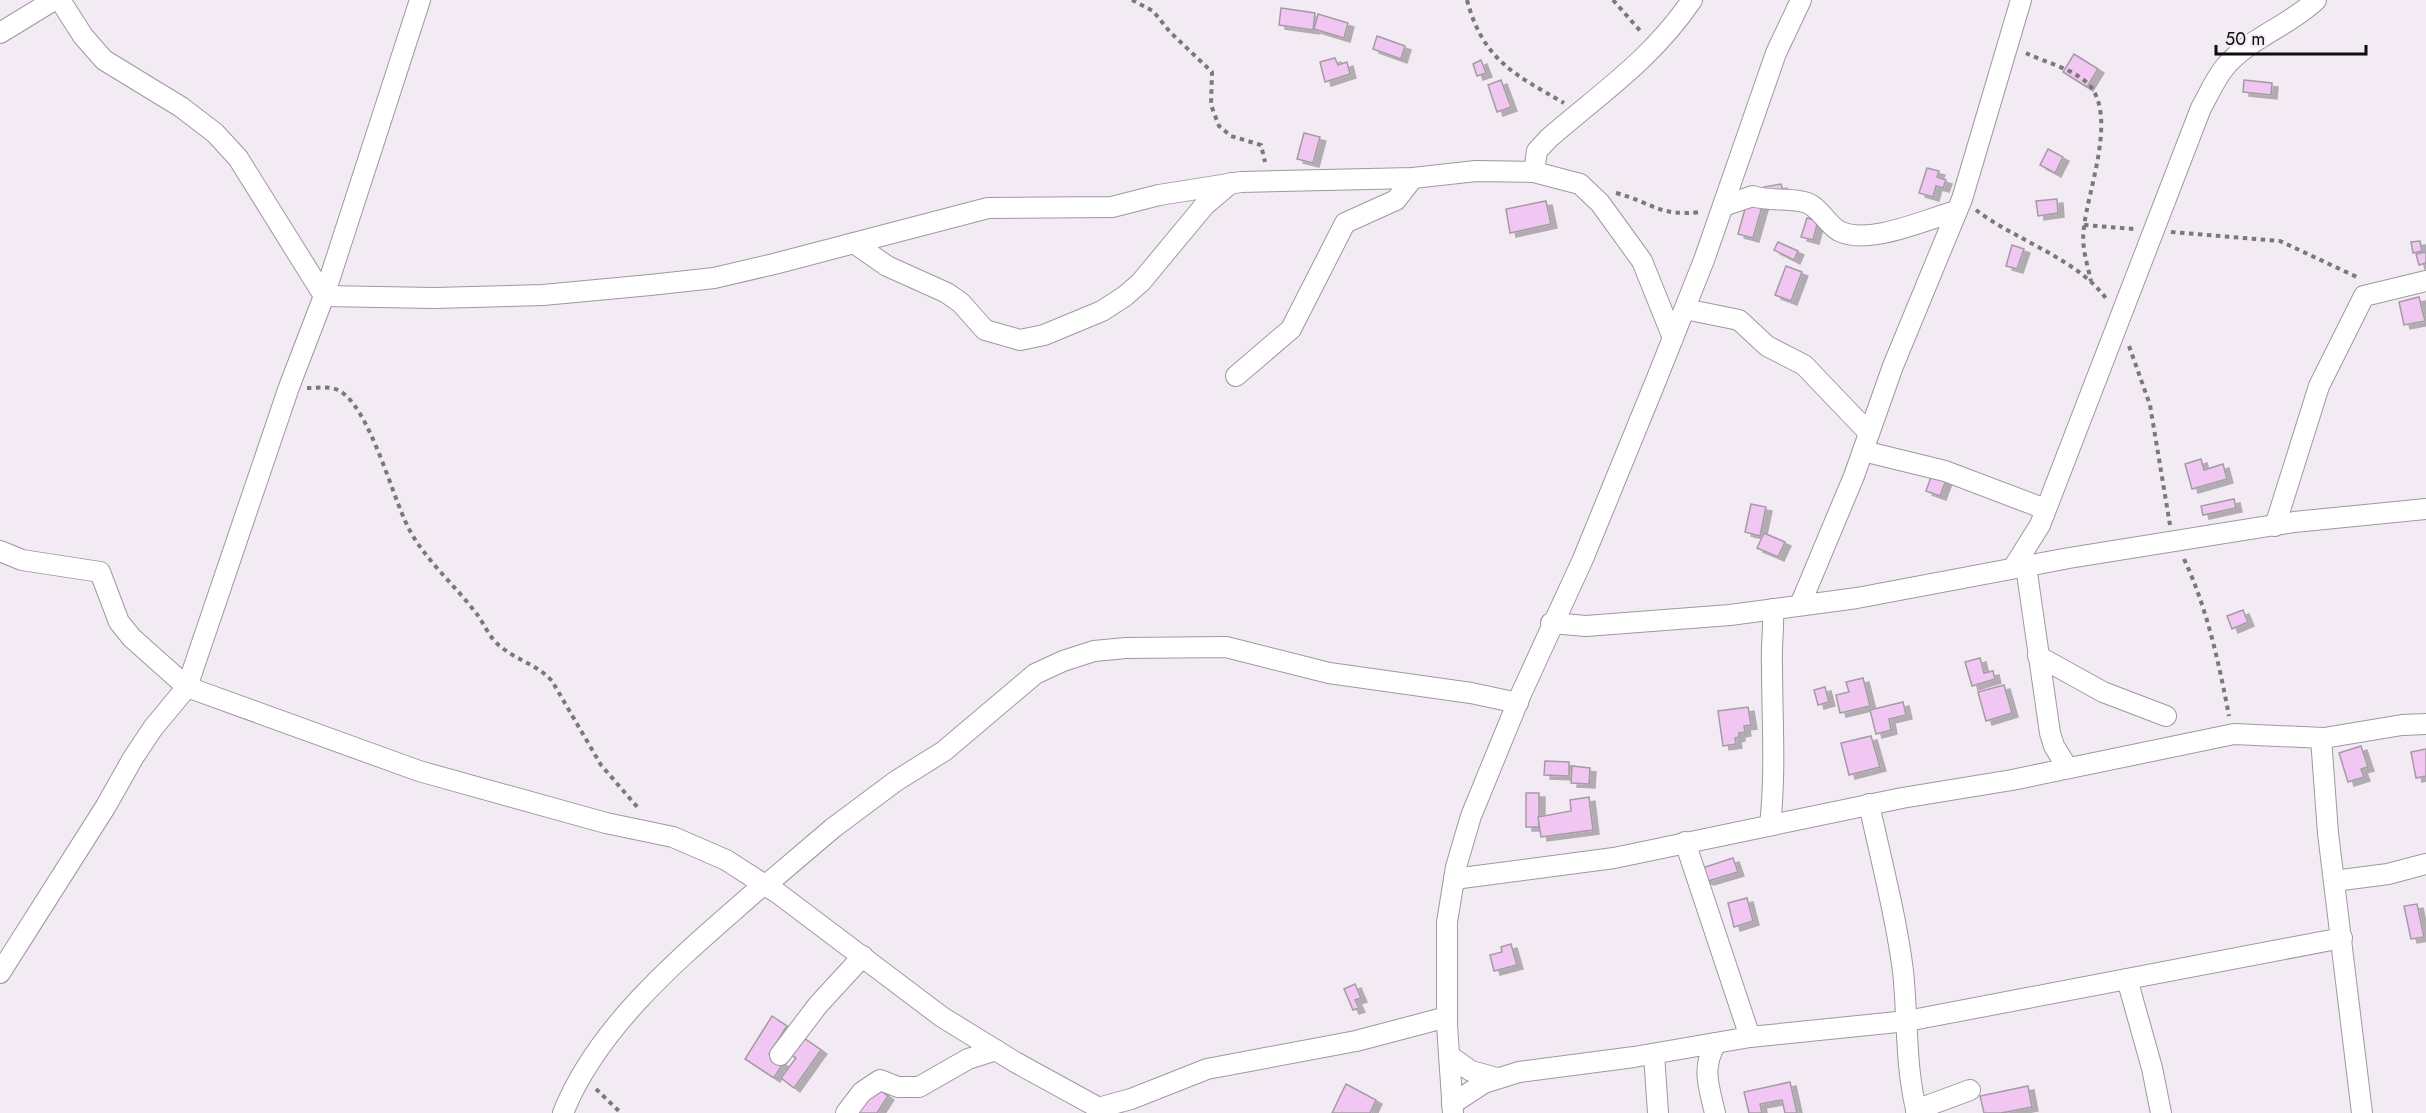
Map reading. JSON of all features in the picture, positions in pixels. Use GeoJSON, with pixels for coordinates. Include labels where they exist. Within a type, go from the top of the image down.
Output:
{"type":"FeatureCollection","features":[{"type":"Feature","properties":{"kind":"street"},"geometry":{"type":"LineString","coordinates":[[0,33],[54,0]]}},
{"type":"Feature","properties":{"kind":"street"},"geometry":{"type":"LineString","coordinates":[[60,0],[83,36],[104,60],[181,107],[215,133],[238,158],[324,296]]}},
{"type":"Feature","properties":{"kind":"street"},"geometry":{"type":"LineString","coordinates":[[0,973],[106,806],[133,758],[153,728],[187,687],[288,390],[324,296],[420,0]]}},
{"type":"Feature","properties":{"kind":"street"},"geometry":{"type":"LineString","coordinates":[[1534,172],[1537,151],[1580,112],[1631,72],[1692,0]]}},
{"type":"Feature","properties":{"kind":"street"},"geometry":{"type":"LineString","coordinates":[[1453,1108],[1447,1017],[1448,922],[1454,879],[1471,816],[1551,622],[1583,559],[1685,309],[1776,53],[1801,0]]}},
{"type":"Feature","properties":{"kind":"street"},"geometry":{"type":"LineString","coordinates":[[1800,605],[1866,442],[1893,366],[1959,205],[2021,0]]}},
{"type":"Feature","properties":{"kind":"street"},"geometry":{"type":"LineString","coordinates":[[2067,766],[2054,746],[2050,733],[2038,656],[2020,567],[2046,510],[2201,108],[2226,66],[2248,47],[2299,17],[2316,0]]}},
{"type":"Feature","properties":{"kind":"street"},"geometry":{"type":"LineString","coordinates":[[324,296],[434,298],[543,295],[650,285],[714,278],[988,208],[1112,207],[1159,195],[1232,183],[1268,180],[1413,178],[1476,171],[1534,172],[1580,184],[1600,202],[1642,261],[1673,338]]}},
{"type":"Feature","properties":{"kind":"street"},"geometry":{"type":"LineString","coordinates":[[1236,376],[1291,329],[1345,223],[1396,200],[1413,178]]}},
{"type":"Feature","properties":{"kind":"street"},"geometry":{"type":"LineString","coordinates":[[854,243],[887,266],[947,293],[961,303],[985,330],[1020,340],[1044,334],[1102,312],[1125,296],[1141,282],[1204,206],[1232,183]]}},
{"type":"Feature","properties":{"kind":"street"},"geometry":{"type":"LineString","coordinates":[[1722,208],[1753,196],[1764,200],[1805,202],[1837,230],[1855,235],[1878,234],[1959,205]]}},
{"type":"Feature","properties":{"kind":"street"},"geometry":{"type":"LineString","coordinates":[[2275,526],[2319,386],[2364,296],[2426,281]]}},
{"type":"Feature","properties":{"kind":"street"},"geometry":{"type":"LineString","coordinates":[[1685,309],[1738,320],[1767,346],[1804,364],[1866,442],[2046,510]]}},
{"type":"Feature","properties":{"kind":"street"},"geometry":{"type":"LineString","coordinates":[[1551,622],[1586,626],[1773,609],[1857,598],[2020,567],[2275,526],[2426,509]]}},
{"type":"Feature","properties":{"kind":"street"},"geometry":{"type":"LineString","coordinates":[[0,551],[22,560],[100,572],[119,622],[132,638],[187,687],[419,771],[606,823],[667,836],[726,860],[765,884],[942,1017],[1103,1110],[1207,1070],[1346,1043],[1447,1017]]}},
{"type":"Feature","properties":{"kind":"street"},"geometry":{"type":"LineString","coordinates":[[1770,825],[1774,712],[1771,662],[1775,634],[1773,609]]}},
{"type":"Feature","properties":{"kind":"street"},"geometry":{"type":"LineString","coordinates":[[563,1113],[585,1068],[616,1025],[705,937],[833,828],[896,781],[944,751],[1035,674],[1063,661],[1094,651],[1126,648],[1226,647],[1329,673],[1471,693],[1518,703]]}},
{"type":"Feature","properties":{"kind":"street"},"geometry":{"type":"LineString","coordinates":[[2038,656],[2103,692],[2166,716]]}},
{"type":"Feature","properties":{"kind":"street"},"geometry":{"type":"LineString","coordinates":[[1454,879],[1614,858],[1869,804],[2012,780],[2067,766],[2234,734],[2320,738],[2402,725],[2426,724]]}},
{"type":"Feature","properties":{"kind":"street"},"geometry":{"type":"LineString","coordinates":[[2320,738],[2324,794],[2362,1113]]}},
{"type":"Feature","properties":{"kind":"street"},"geometry":{"type":"LineString","coordinates":[[1869,804],[1899,944],[1907,1047],[1917,1111],[1970,1090]]}},
{"type":"Feature","properties":{"kind":"street"},"geometry":{"type":"LineString","coordinates":[[1685,842],[1750,1037]]}},
{"type":"Feature","properties":{"kind":"street"},"geometry":{"type":"LineString","coordinates":[[2334,881],[2388,874],[2426,864]]}},
{"type":"Feature","properties":{"kind":"street"},"geometry":{"type":"LineString","coordinates":[[1453,1108],[1477,1087],[1519,1072],[1654,1054],[1750,1037],[1906,1021],[2342,938]]}},
{"type":"Feature","properties":{"kind":"street"},"geometry":{"type":"LineString","coordinates":[[780,1055],[818,1005],[863,956]]}},
{"type":"Feature","properties":{"kind":"street"},"geometry":{"type":"LineString","coordinates":[[2127,979],[2152,1068],[2161,1113]]}},
{"type":"Feature","properties":{"kind":"street"},"geometry":{"type":"LineString","coordinates":[[1714,1113],[1706,1078],[1708,1057],[1716,1044]]}},
{"type":"Feature","properties":{"kind":"street"},"geometry":{"type":"LineString","coordinates":[[846,1113],[862,1092],[880,1080],[898,1087],[919,1087],[968,1059],[996,1050]]}},
{"type":"Feature","properties":{"kind":"street"},"geometry":{"type":"LineString","coordinates":[[1654,1054],[1658,1113]]}},
{"type":"Feature","properties":{"kind":"street"},"geometry":{"type":"LineString","coordinates":[[1451,1057],[1471,1071],[1497,1078]]}},
{"type":"Feature","properties":{"kind":"path"},"geometry":{"type":"LineString","coordinates":[[1132,0],[1153,10],[1170,32],[1212,72],[1211,105],[1219,126],[1231,136],[1261,145],[1268,180]]}},
{"type":"Feature","properties":{"kind":"path"},"geometry":{"type":"LineString","coordinates":[[1467,0],[1478,33],[1504,67],[1522,81],[1580,112]]}},
{"type":"Feature","properties":{"kind":"path"},"geometry":{"type":"LineString","coordinates":[[1613,0],[1624,16],[1656,45]]}},
{"type":"Feature","properties":{"kind":"path"},"geometry":{"type":"LineString","coordinates":[[2008,47],[2079,77],[2090,86],[2099,103],[2096,176],[2084,225],[2085,257],[2091,281],[2119,320],[2140,369],[2150,405],[2164,497],[2175,542],[2202,605],[2234,734]]}},
{"type":"Feature","properties":{"kind":"path"},"geometry":{"type":"LineString","coordinates":[[1614,192],[1660,211],[1677,214],[1722,208]]}},
{"type":"Feature","properties":{"kind":"path"},"geometry":{"type":"LineString","coordinates":[[1959,205],[2091,281]]}},
{"type":"Feature","properties":{"kind":"path"},"geometry":{"type":"LineString","coordinates":[[2084,225],[2141,230]]}},
{"type":"Feature","properties":{"kind":"path"},"geometry":{"type":"LineString","coordinates":[[2164,232],[2280,241],[2386,291]]}},
{"type":"Feature","properties":{"kind":"path"},"geometry":{"type":"LineString","coordinates":[[288,390],[324,387],[339,390],[351,401],[372,440],[400,511],[427,556],[464,598],[499,646],[544,673],[552,681],[601,765],[631,801],[667,836]]}},
{"type":"Feature","properties":{"kind":"path"},"geometry":{"type":"LineString","coordinates":[[591,1084],[621,1113]]}},
{"type":"Feature","properties":{"kind":"building"},"geometry":{"type":"Polygon","coordinates":[[[1281,8],[1315,13],[1313,30],[1279,25],[1281,8]]]}},
{"type":"Feature","properties":{"kind":"building"},"geometry":{"type":"Polygon","coordinates":[[[1318,14],[1348,23],[1344,38],[1314,29],[1318,14]]]}},
{"type":"Feature","properties":{"kind":"building"},"geometry":{"type":"Polygon","coordinates":[[[1377,36],[1405,46],[1401,59],[1373,49],[1377,36]]]}},
{"type":"Feature","properties":{"kind":"building"},"geometry":{"type":"Polygon","coordinates":[[[2074,54],[2098,69],[2087,87],[2063,72],[2074,54]]]}},
{"type":"Feature","properties":{"kind":"building"},"geometry":{"type":"Polygon","coordinates":[[[1335,58],[1338,65],[1347,62],[1350,74],[1325,82],[1320,62],[1335,58]]]}},
{"type":"Feature","properties":{"kind":"building"},"geometry":{"type":"Polygon","coordinates":[[[1481,60],[1486,73],[1477,76],[1473,64],[1481,60]]]}},
{"type":"Feature","properties":{"kind":"building"},"geometry":{"type":"Polygon","coordinates":[[[1501,80],[1511,107],[1497,112],[1488,85],[1501,80]]]}},
{"type":"Feature","properties":{"kind":"building"},"geometry":{"type":"Polygon","coordinates":[[[2244,80],[2272,83],[2271,95],[2243,92],[2244,80]]]}},
{"type":"Feature","properties":{"kind":"building"},"geometry":{"type":"Polygon","coordinates":[[[1304,133],[1320,137],[1313,163],[1297,159],[1304,133]]]}},
{"type":"Feature","properties":{"kind":"building"},"geometry":{"type":"Polygon","coordinates":[[[2048,149],[2063,157],[2055,173],[2040,165],[2048,149]]]}},
{"type":"Feature","properties":{"kind":"building"},"geometry":{"type":"Polygon","coordinates":[[[1927,168],[1939,171],[1937,177],[1946,180],[1943,188],[1936,186],[1933,197],[1919,193],[1927,168]]]}},
{"type":"Feature","properties":{"kind":"building"},"geometry":{"type":"Polygon","coordinates":[[[1781,184],[1784,194],[1767,198],[1764,187],[1781,184]]]}},
{"type":"Feature","properties":{"kind":"building"},"geometry":{"type":"Polygon","coordinates":[[[1748,198],[1763,203],[1753,238],[1738,234],[1748,198]]]}},
{"type":"Feature","properties":{"kind":"building"},"geometry":{"type":"Polygon","coordinates":[[[2057,199],[2058,213],[2038,216],[2036,201],[2057,199]]]}},
{"type":"Feature","properties":{"kind":"building"},"geometry":{"type":"Polygon","coordinates":[[[1546,201],[1551,224],[1510,233],[1506,209],[1546,201]]]}},
{"type":"Feature","properties":{"kind":"building"},"geometry":{"type":"Polygon","coordinates":[[[1807,218],[1818,221],[1813,240],[1801,237],[1807,218]]]}},
{"type":"Feature","properties":{"kind":"building"},"geometry":{"type":"Polygon","coordinates":[[[2420,241],[2422,251],[2413,253],[2411,242],[2420,241]]]}},
{"type":"Feature","properties":{"kind":"building"},"geometry":{"type":"Polygon","coordinates":[[[1778,242],[1798,251],[1794,260],[1774,250],[1778,242]]]}},
{"type":"Feature","properties":{"kind":"building"},"geometry":{"type":"Polygon","coordinates":[[[2012,245],[2024,249],[2017,269],[2006,266],[2012,245]]]}},
{"type":"Feature","properties":{"kind":"building"},"geometry":{"type":"Polygon","coordinates":[[[2426,252],[2426,263],[2419,265],[2416,254],[2426,252]]]}},
{"type":"Feature","properties":{"kind":"building"},"geometry":{"type":"Polygon","coordinates":[[[1786,266],[1802,272],[1791,301],[1775,295],[1786,266]]]}},
{"type":"Feature","properties":{"kind":"building"},"geometry":{"type":"Polygon","coordinates":[[[2419,297],[2425,321],[2404,325],[2399,302],[2419,297]]]}},
{"type":"Feature","properties":{"kind":"building"},"geometry":{"type":"Polygon","coordinates":[[[2201,459],[2204,470],[2223,464],[2227,479],[2192,489],[2185,464],[2201,459]]]}},
{"type":"Feature","properties":{"kind":"building"},"geometry":{"type":"Polygon","coordinates":[[[1932,474],[1946,480],[1940,496],[1926,491],[1932,474]]]}},
{"type":"Feature","properties":{"kind":"building"},"geometry":{"type":"Polygon","coordinates":[[[2234,499],[2236,508],[2203,515],[2201,506],[2234,499]]]}},
{"type":"Feature","properties":{"kind":"building"},"geometry":{"type":"Polygon","coordinates":[[[1751,504],[1766,507],[1760,536],[1745,532],[1751,504]]]}},
{"type":"Feature","properties":{"kind":"building"},"geometry":{"type":"Polygon","coordinates":[[[1764,533],[1785,542],[1778,557],[1757,548],[1764,533]]]}},
{"type":"Feature","properties":{"kind":"building"},"geometry":{"type":"Polygon","coordinates":[[[2243,610],[2248,622],[2232,629],[2227,616],[2243,610]]]}},
{"type":"Feature","properties":{"kind":"building"},"geometry":{"type":"Polygon","coordinates":[[[1980,658],[1984,673],[1993,671],[1995,679],[1972,686],[1965,662],[1980,658]]]}},
{"type":"Feature","properties":{"kind":"building"},"geometry":{"type":"Polygon","coordinates":[[[1863,678],[1870,706],[1840,713],[1836,695],[1849,692],[1846,682],[1863,678]]]}},
{"type":"Feature","properties":{"kind":"building"},"geometry":{"type":"Polygon","coordinates":[[[2004,685],[2012,713],[1986,721],[1978,692],[2004,685]]]}},
{"type":"Feature","properties":{"kind":"building"},"geometry":{"type":"Polygon","coordinates":[[[1825,687],[1829,702],[1818,705],[1814,690],[1825,687]]]}},
{"type":"Feature","properties":{"kind":"building"},"geometry":{"type":"Polygon","coordinates":[[[1903,702],[1906,715],[1889,719],[1891,730],[1876,734],[1870,710],[1903,702]]]}},
{"type":"Feature","properties":{"kind":"building"},"geometry":{"type":"Polygon","coordinates":[[[1748,707],[1751,725],[1744,726],[1745,732],[1739,733],[1739,737],[1735,738],[1736,744],[1723,746],[1718,711],[1748,707]]]}},
{"type":"Feature","properties":{"kind":"building"},"geometry":{"type":"Polygon","coordinates":[[[1871,736],[1880,767],[1849,775],[1841,743],[1871,736]]]}},
{"type":"Feature","properties":{"kind":"building"},"geometry":{"type":"Polygon","coordinates":[[[2361,746],[2368,767],[2361,769],[2364,777],[2348,782],[2339,753],[2361,746]]]}},
{"type":"Feature","properties":{"kind":"building"},"geometry":{"type":"Polygon","coordinates":[[[2426,749],[2426,776],[2416,778],[2411,752],[2426,749]]]}},
{"type":"Feature","properties":{"kind":"building"},"geometry":{"type":"Polygon","coordinates":[[[1545,761],[1569,762],[1569,776],[1544,775],[1545,761]]]}},
{"type":"Feature","properties":{"kind":"building"},"geometry":{"type":"Polygon","coordinates":[[[1572,766],[1590,768],[1589,784],[1571,783],[1572,766]]]}},
{"type":"Feature","properties":{"kind":"building"},"geometry":{"type":"Polygon","coordinates":[[[1526,793],[1539,793],[1539,827],[1526,827],[1526,793]]]}},
{"type":"Feature","properties":{"kind":"building"},"geometry":{"type":"Polygon","coordinates":[[[1589,797],[1593,830],[1541,837],[1538,817],[1571,811],[1570,800],[1589,797]]]}},
{"type":"Feature","properties":{"kind":"building"},"geometry":{"type":"Polygon","coordinates":[[[1733,858],[1738,872],[1708,881],[1687,873],[1733,858]]]}},
{"type":"Feature","properties":{"kind":"building"},"geometry":{"type":"Polygon","coordinates":[[[1747,898],[1753,921],[1734,927],[1728,903],[1747,898]]]}},
{"type":"Feature","properties":{"kind":"building"},"geometry":{"type":"Polygon","coordinates":[[[2417,904],[2424,937],[2411,939],[2404,906],[2417,904]]]}},
{"type":"Feature","properties":{"kind":"building"},"geometry":{"type":"Polygon","coordinates":[[[1511,944],[1517,965],[1494,971],[1490,955],[1502,952],[1501,947],[1511,944]]]}},
{"type":"Feature","properties":{"kind":"building"},"geometry":{"type":"Polygon","coordinates":[[[1355,984],[1361,998],[1355,1000],[1359,1008],[1353,1010],[1344,989],[1355,984]]]}},
{"type":"Feature","properties":{"kind":"building"},"geometry":{"type":"Polygon","coordinates":[[[772,1016],[787,1026],[769,1054],[783,1063],[774,1078],[745,1059],[772,1016]]]}},
{"type":"Feature","properties":{"kind":"building"},"geometry":{"type":"Polygon","coordinates":[[[801,1036],[821,1050],[794,1088],[781,1078],[796,1058],[788,1053],[801,1036]]]}},
{"type":"Feature","properties":{"kind":"building"},"geometry":{"type":"Polygon","coordinates":[[[1790,1082],[1797,1113],[1785,1113],[1782,1100],[1760,1104],[1762,1113],[1749,1113],[1744,1092],[1790,1082]]]}},
{"type":"Feature","properties":{"kind":"building"},"geometry":{"type":"Polygon","coordinates":[[[1346,1084],[1376,1100],[1370,1113],[1332,1113],[1346,1084]]]}},
{"type":"Feature","properties":{"kind":"building"},"geometry":{"type":"Polygon","coordinates":[[[874,1086],[888,1096],[877,1113],[857,1113],[874,1086]]]}},
{"type":"Feature","properties":{"kind":"building"},"geometry":{"type":"Polygon","coordinates":[[[2028,1086],[2032,1107],[2001,1113],[1984,1113],[1980,1096],[2028,1086]]]}}]}
